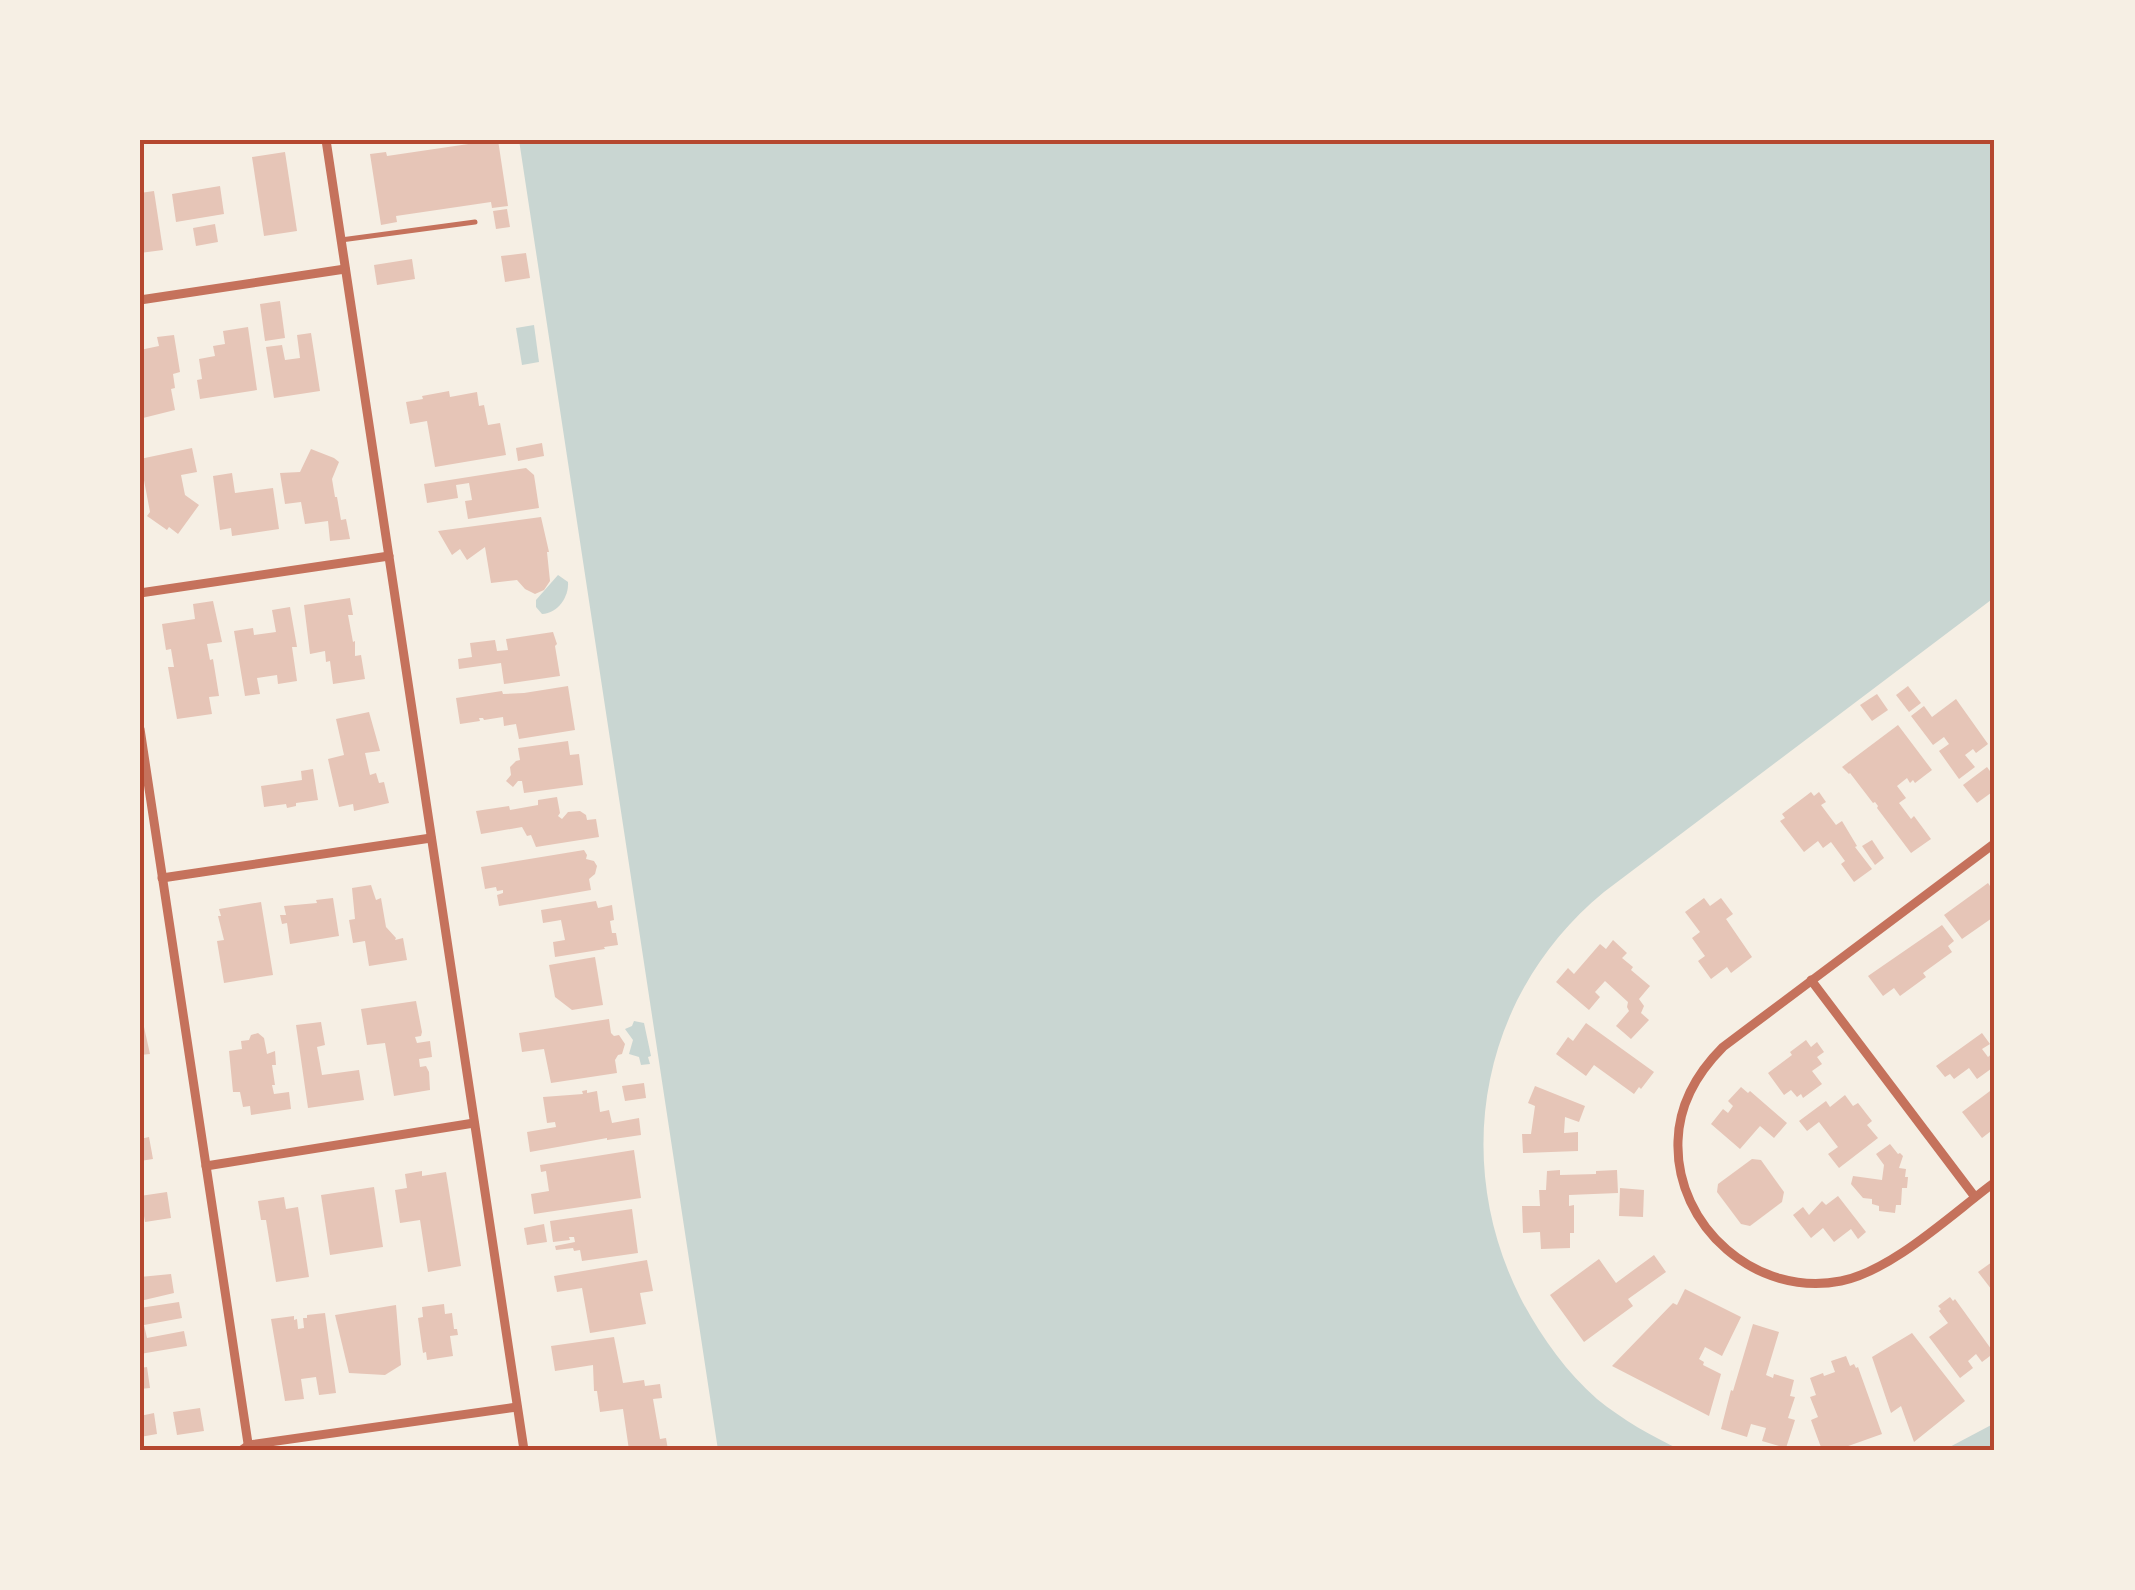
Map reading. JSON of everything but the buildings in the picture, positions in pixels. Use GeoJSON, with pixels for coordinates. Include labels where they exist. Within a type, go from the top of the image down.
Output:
{"type":"FeatureCollection","features":[{"type":"Feature","properties":{"kind":"street"},"geometry":{"type":"LineString","coordinates":[[326,140],[524,1450]]}},
{"type":"Feature","properties":{"kind":"street"},"geometry":{"type":"LineString","coordinates":[[140,300],[346,269]]}},
{"type":"Feature","properties":{"kind":"street"},"geometry":{"type":"LineString","coordinates":[[140,593],[389,556]]}},
{"type":"Feature","properties":{"kind":"street"},"geometry":{"type":"LineString","coordinates":[[140,729],[247,1448],[518,1408]]}},
{"type":"Feature","properties":{"kind":"street"},"geometry":{"type":"LineString","coordinates":[[162,878],[431,838]]}},
{"type":"Feature","properties":{"kind":"street"},"geometry":{"type":"LineString","coordinates":[[1995,842],[1724,1046],[1693,1086],[1680,1123],[1679,1159],[1686,1192],[1702,1222],[1726,1250],[1754,1270],[1786,1280],[1820,1284],[1853,1278],[1881,1266],[1995,1182]]}},
{"type":"Feature","properties":{"kind":"street"},"geometry":{"type":"LineString","coordinates":[[1810,980],[1975,1197]]}},
{"type":"Feature","properties":{"kind":"street"},"geometry":{"type":"LineString","coordinates":[[206,1166],[474,1123]]}},
{"type":"Feature","properties":{"kind":"lane"},"geometry":{"type":"LineString","coordinates":[[341,240],[475,222]]}},
{"type":"Feature","properties":{"kind":"shaded area"},"geometry":{"type":"Polygon","coordinates":[[[519,140],[1995,140],[1995,597],[1604,892],[1562,932],[1530,978],[1505,1027],[1490,1080],[1484,1134],[1486,1189],[1499,1244],[1520,1297],[1554,1351],[1585,1388],[1627,1421],[1681,1450],[718,1450],[519,140]]]}},
{"type":"Feature","properties":{"kind":"shaded area"},"geometry":{"type":"Polygon","coordinates":[[[534,325],[539,362],[522,365],[516,328],[534,325]]]}},
{"type":"Feature","properties":{"kind":"shaded area"},"geometry":{"type":"Polygon","coordinates":[[[558,575],[568,582],[567,593],[558,607],[542,614],[536,600],[558,575]]]}},
{"type":"Feature","properties":{"kind":"shaded area"},"geometry":{"type":"Polygon","coordinates":[[[634,1021],[644,1023],[650,1064],[641,1065],[639,1057],[629,1054],[633,1040],[625,1029],[634,1021]]]}},
{"type":"Feature","properties":{"kind":"shaded area"},"geometry":{"type":"Polygon","coordinates":[[[1995,1423],[1995,1450],[1944,1450],[1995,1423]]]}}]}
